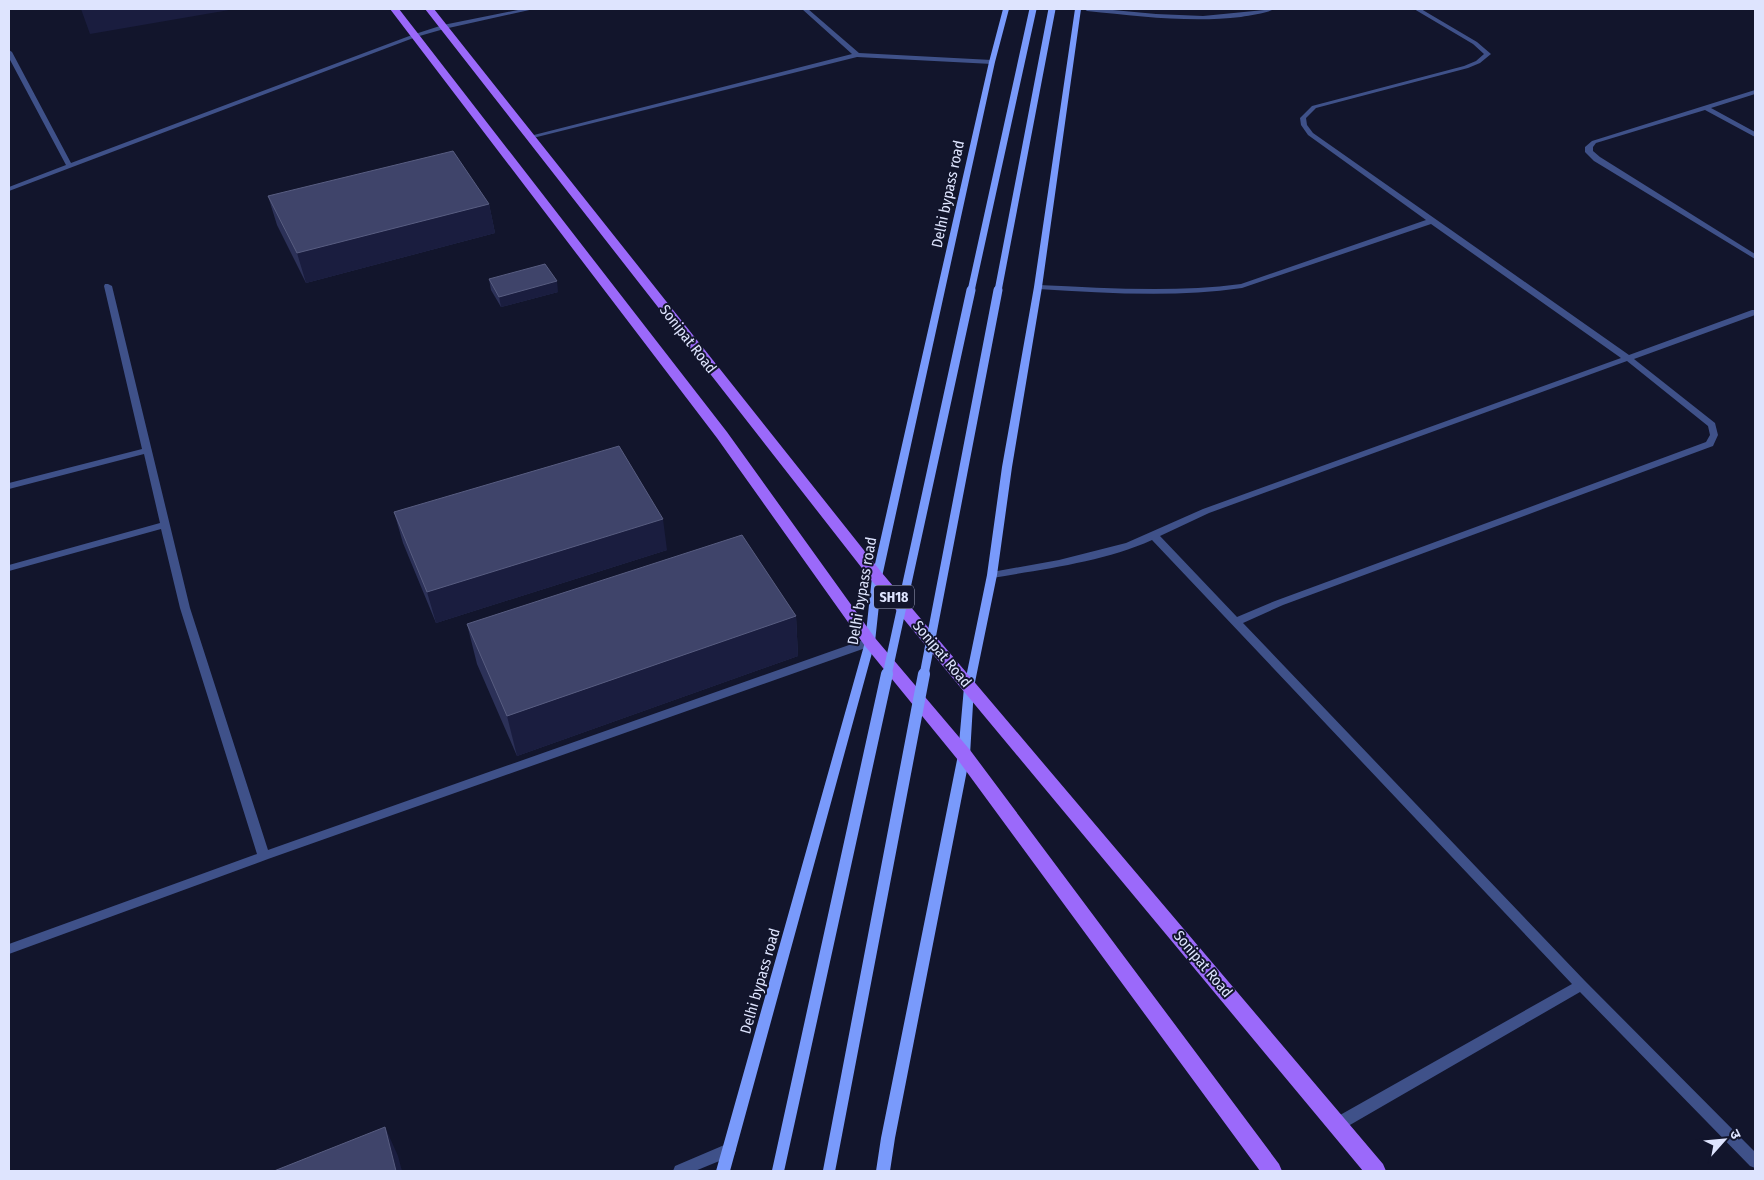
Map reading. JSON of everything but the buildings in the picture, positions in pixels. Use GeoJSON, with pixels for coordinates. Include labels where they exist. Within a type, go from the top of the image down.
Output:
{"type":"FeatureCollection","features":[{"type":"Feature","properties":{"kind":"main road","name":"Sonipat Road"},"geometry":{"type":"LineString","coordinates":[[394,9],[722,435],[870,642],[964,756],[1272,1171]]}},
{"type":"Feature","properties":{"kind":"main road","name":"Sonipat Road"},"geometry":{"type":"LineString","coordinates":[[429,9],[877,577],[1376,1171]]}},
{"type":"Feature","properties":{"kind":"main road","name":"Delhi bypass road"},"geometry":{"type":"LineString","coordinates":[[723,1171],[870,642],[877,577],[992,62],[1006,9]]}},
{"type":"Feature","properties":{"kind":"main road"},"geometry":{"type":"LineString","coordinates":[[778,1171],[1033,9]]}},
{"type":"Feature","properties":{"kind":"main road"},"geometry":{"type":"LineString","coordinates":[[829,1171],[1052,9]]}},
{"type":"Feature","properties":{"kind":"main road"},"geometry":{"type":"LineString","coordinates":[[883,1171],[964,756],[969,687],[992,575],[1007,467],[1038,287],[1078,9]]}},
{"type":"Feature","properties":{"kind":"street"},"geometry":{"type":"LineString","coordinates":[[9,189],[414,36],[443,27],[531,9]]}},
{"type":"Feature","properties":{"kind":"street"},"geometry":{"type":"LineString","coordinates":[[805,9],[857,55]]}},
{"type":"Feature","properties":{"kind":"street"},"geometry":{"type":"LineString","coordinates":[[1087,9],[1210,17],[1239,15],[1271,9]]}},
{"type":"Feature","properties":{"kind":"street"},"geometry":{"type":"LineString","coordinates":[[1236,622],[1279,603],[1710,444],[1714,435],[1712,425],[1629,358],[1432,222],[1310,134],[1304,125],[1303,118],[1314,107],[1466,67],[1478,62],[1488,54],[1475,43],[1417,9]]}},
{"type":"Feature","properties":{"kind":"street"},"geometry":{"type":"LineString","coordinates":[[9,52],[69,165]]}},
{"type":"Feature","properties":{"kind":"street"},"geometry":{"type":"LineString","coordinates":[[529,137],[857,55],[992,62]]}},
{"type":"Feature","properties":{"kind":"street"},"geometry":{"type":"LineString","coordinates":[[1755,92],[1594,142],[1589,147],[1589,152],[1597,159],[1755,257]]}},
{"type":"Feature","properties":{"kind":"street"},"geometry":{"type":"LineString","coordinates":[[1705,107],[1755,135]]}},
{"type":"Feature","properties":{"kind":"street"},"geometry":{"type":"LineString","coordinates":[[1038,287],[1180,292],[1214,291],[1242,286],[1432,222]]}},
{"type":"Feature","properties":{"kind":"street"},"geometry":{"type":"LineString","coordinates":[[108,286],[185,608],[264,856]]}},
{"type":"Feature","properties":{"kind":"street"},"geometry":{"type":"LineString","coordinates":[[992,575],[1059,563],[1129,546],[1206,511],[1755,312]]}},
{"type":"Feature","properties":{"kind":"street"},"geometry":{"type":"LineString","coordinates":[[9,486],[148,450]]}},
{"type":"Feature","properties":{"kind":"street"},"geometry":{"type":"LineString","coordinates":[[9,568],[164,525]]}},
{"type":"Feature","properties":{"kind":"street"},"geometry":{"type":"LineString","coordinates":[[1153,536],[1581,984],[1755,1162]]}},
{"type":"Feature","properties":{"kind":"street"},"geometry":{"type":"LineString","coordinates":[[9,949],[264,856],[870,642]]}},
{"type":"Feature","properties":{"kind":"street"},"geometry":{"type":"LineString","coordinates":[[1338,1124],[1581,984]]}},
{"type":"Feature","properties":{"kind":"street"},"geometry":{"type":"LineString","coordinates":[[680,1171],[728,1150]]}}]}
